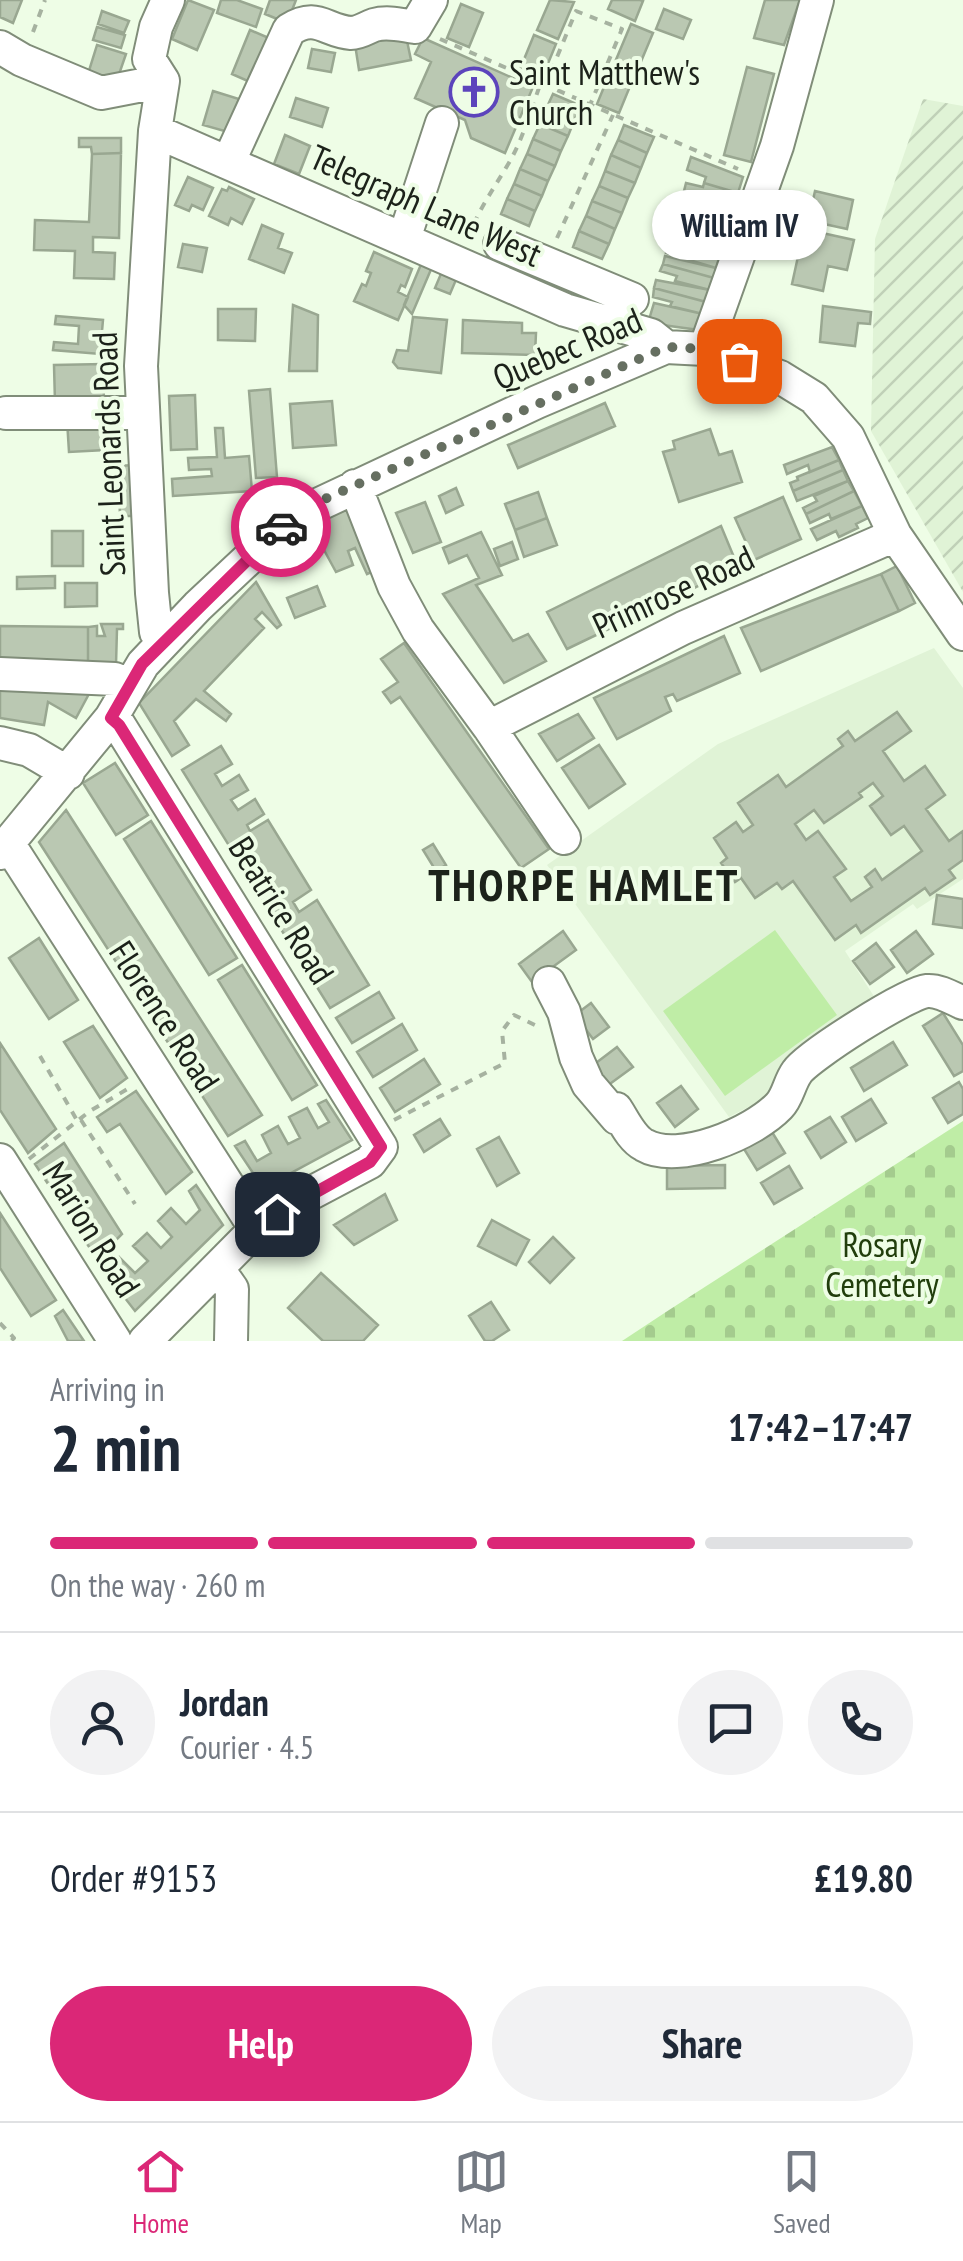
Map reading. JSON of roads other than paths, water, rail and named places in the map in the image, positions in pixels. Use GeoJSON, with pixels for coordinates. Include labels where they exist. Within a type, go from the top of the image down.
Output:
{"type":"FeatureCollection","features":[{"type":"Feature","properties":{"kind":"street","name":"Saint Leonards Road"},"geometry":{"type":"LineString","coordinates":[[164,641],[156,632],[152,593],[141,366],[154,130],[163,82],[149,58],[168,0]]}},
{"type":"Feature","properties":{"kind":"street"},"geometry":{"type":"LineString","coordinates":[[705,349],[766,180],[818,0]]}},
{"type":"Feature","properties":{"kind":"street"},"geometry":{"type":"LineString","coordinates":[[228,160],[290,30],[302,22],[320,22],[355,34],[376,24],[423,13]]}},
{"type":"Feature","properties":{"kind":"street"},"geometry":{"type":"LineString","coordinates":[[11,54],[101,93],[163,82]]}},
{"type":"Feature","properties":{"kind":"street"},"geometry":{"type":"LineString","coordinates":[[404,238],[442,123]]}},
{"type":"Feature","properties":{"kind":"street","name":"Telegraph Lane West"},"geometry":{"type":"LineString","coordinates":[[154,130],[565,310],[651,335],[666,347]]}},
{"type":"Feature","properties":{"kind":"street"},"geometry":{"type":"LineString","coordinates":[[487,276],[486,235],[632,299]]}},
{"type":"Feature","properties":{"kind":"street","name":"Quebec Road"},"geometry":{"type":"LineString","coordinates":[[164,641],[294,516],[666,347],[705,349],[780,377],[814,398],[848,437],[895,535],[963,634]]}},
{"type":"Feature","properties":{"kind":"street"},"geometry":{"type":"LineString","coordinates":[[6,412],[142,413]]}},
{"type":"Feature","properties":{"kind":"street"},"geometry":{"type":"LineString","coordinates":[[355,486],[394,586],[418,630],[564,838]]}},
{"type":"Feature","properties":{"kind":"street","name":"Primrose Road"},"geometry":{"type":"LineString","coordinates":[[489,727],[684,628],[895,535]]}},
{"type":"Feature","properties":{"kind":"street"},"geometry":{"type":"LineString","coordinates":[[3,850],[111,718],[128,685],[164,641]]}},
{"type":"Feature","properties":{"kind":"street"},"geometry":{"type":"LineString","coordinates":[[0,674],[115,679],[128,685]]}},
{"type":"Feature","properties":{"kind":"street","name":"Beatrice Road"},"geometry":{"type":"LineString","coordinates":[[111,718],[119,725],[377,1139],[370,1162],[298,1200],[256,1229]]}},
{"type":"Feature","properties":{"kind":"street"},"geometry":{"type":"LineString","coordinates":[[2,746],[29,750],[68,773]]}},
{"type":"Feature","properties":{"kind":"street","name":"Florence Road"},"geometry":{"type":"LineString","coordinates":[[3,850],[15,854],[256,1229]]}},
{"type":"Feature","properties":{"kind":"street"},"geometry":{"type":"LineString","coordinates":[[548,983],[564,1012],[588,1084],[617,1118],[616,1109],[634,1137],[647,1148],[674,1150],[712,1146],[765,1118],[781,1105],[797,1071],[912,995],[931,990],[963,1004]]}},
{"type":"Feature","properties":{"kind":"street","name":"Marion Road"},"geometry":{"type":"LineString","coordinates":[[4,1166],[116,1341]]}},
{"type":"Feature","properties":{"kind":"street"},"geometry":{"type":"LineString","coordinates":[[145,1341],[256,1229]]}},
{"type":"Feature","properties":{"kind":"street"},"geometry":{"type":"LineString","coordinates":[[218,1269],[232,1289],[231,1341]]}},
{"type":"Feature","properties":{"kind":"place","name":"Saint Matthew's Church"},"geometry":{"type":"Point","coordinates":[474,92]}},
{"type":"Feature","properties":{"kind":"place","name":"William IV"},"geometry":{"type":"Point","coordinates":[739,361]}},
{"type":"Feature","properties":{"kind":"district","name":"THORPE HAMLET"},"geometry":{"type":"Point","coordinates":[584,884]}},
{"type":"Feature","properties":{"kind":"park label","name":"Rosary Cemetery"},"geometry":{"type":"Point","coordinates":[882,1264]}}]}
